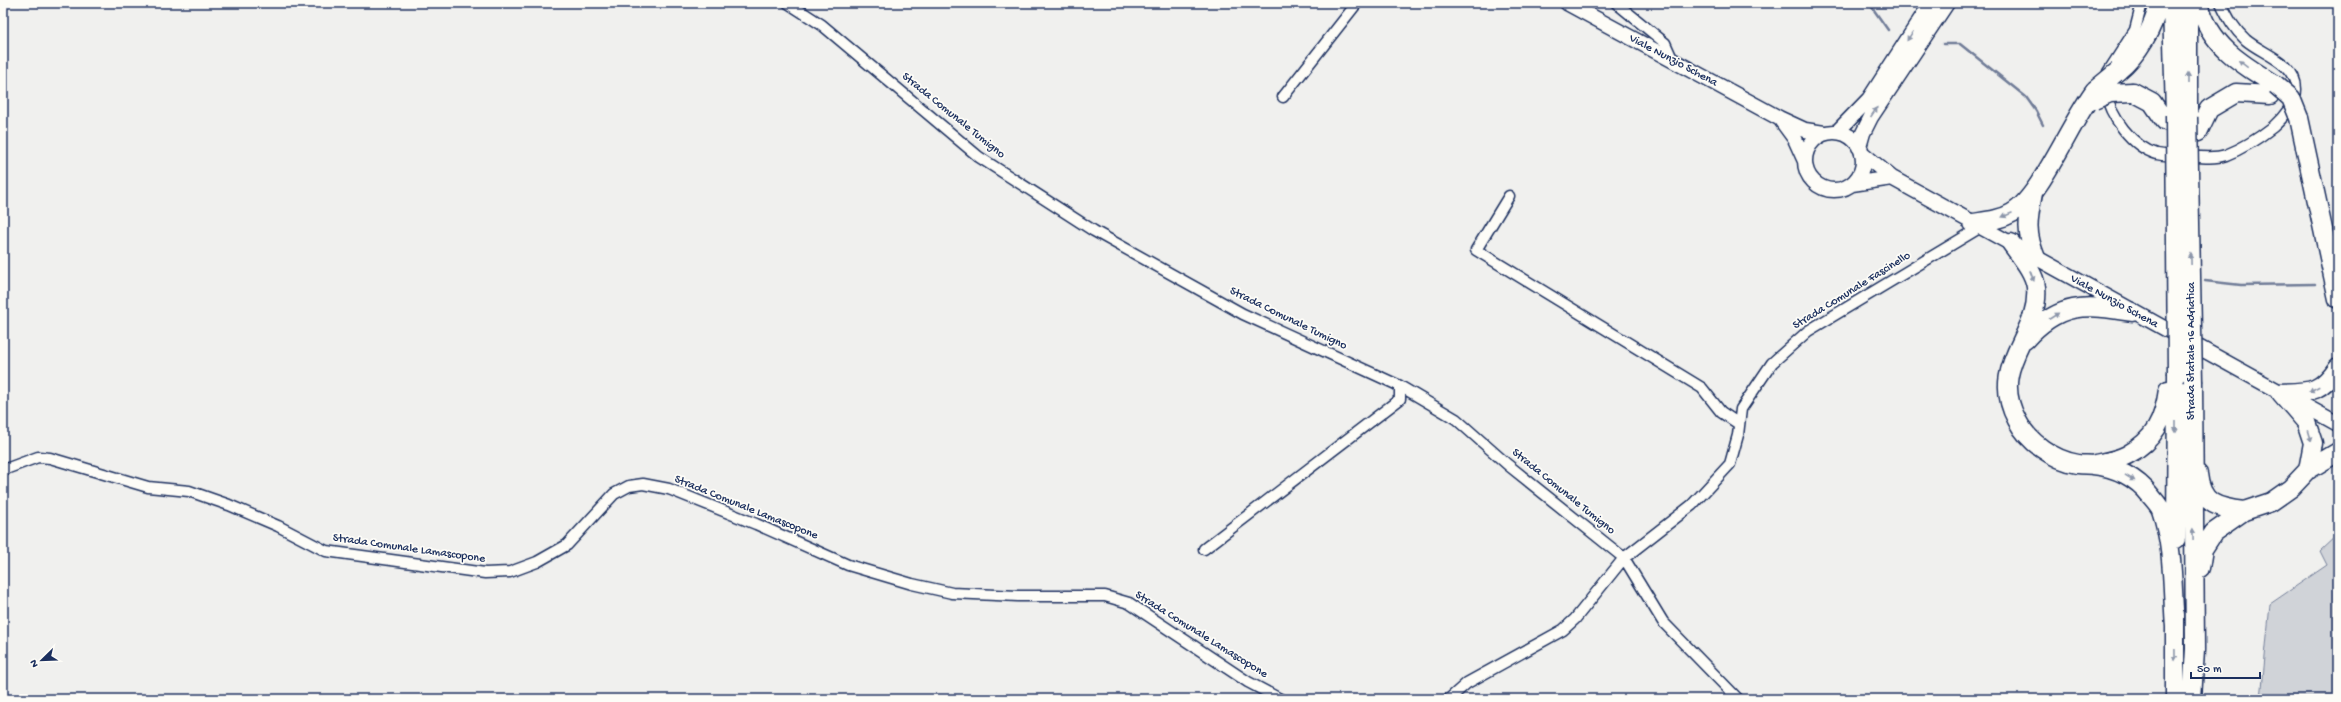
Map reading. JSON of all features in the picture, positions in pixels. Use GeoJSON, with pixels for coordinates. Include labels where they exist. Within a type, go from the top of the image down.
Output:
{"type":"FeatureCollection","features":[{"type":"Feature","properties":{"kind":"highway"},"geometry":{"type":"LineString","coordinates":[[1978,225],[1995,220],[2013,212],[2033,193],[2091,98],[2128,63],[2156,20],[2159,3]]}},
{"type":"Feature","properties":{"kind":"highway","name":"Strada Statale 16 Adriatica"},"geometry":{"type":"LineString","coordinates":[[2172,3],[2176,118],[2183,201],[2193,382],[2192,427],[2195,649],[2192,699]]}},
{"type":"Feature","properties":{"kind":"highway","name":"Strada Statale 16 Adriatica"},"geometry":{"type":"LineString","coordinates":[[2176,118],[2188,3]]}},
{"type":"Feature","properties":{"kind":"highway"},"geometry":{"type":"LineString","coordinates":[[2200,3],[2203,18],[2216,40],[2273,90],[2299,118],[2338,298]]}},
{"type":"Feature","properties":{"kind":"highway"},"geometry":{"type":"LineString","coordinates":[[2183,201],[2198,132],[2209,110],[2236,93],[2273,90]]}},
{"type":"Feature","properties":{"kind":"highway"},"geometry":{"type":"LineString","coordinates":[[2091,98],[2110,93],[2133,92],[2152,102],[2176,118]]}},
{"type":"Feature","properties":{"kind":"highway"},"geometry":{"type":"LineString","coordinates":[[2033,193],[2027,225],[2029,241],[2036,258]]}},
{"type":"Feature","properties":{"kind":"highway","name":"Strada Statale 16 Adriatica"},"geometry":{"type":"LineString","coordinates":[[2175,699],[2173,372],[2183,201]]}},
{"type":"Feature","properties":{"kind":"highway"},"geometry":{"type":"LineString","coordinates":[[2011,243],[2028,267],[2036,286],[2036,308],[2008,372],[2009,394],[2016,418],[2027,438],[2048,453],[2078,464],[2094,465],[2118,471],[2142,484],[2161,508],[2169,540],[2175,627]]}},
{"type":"Feature","properties":{"kind":"highway"},"geometry":{"type":"LineString","coordinates":[[2016,352],[2036,327],[2060,312],[2082,306],[2132,312]]}},
{"type":"Feature","properties":{"kind":"highway"},"geometry":{"type":"LineString","coordinates":[[2281,393],[2310,392],[2328,381],[2338,367]]}},
{"type":"Feature","properties":{"kind":"highway"},"geometry":{"type":"LineString","coordinates":[[2094,465],[2127,456],[2152,436],[2164,413],[2173,372]]}},
{"type":"Feature","properties":{"kind":"highway"},"geometry":{"type":"LineString","coordinates":[[2281,393],[2306,422],[2313,443],[2308,470]]}},
{"type":"Feature","properties":{"kind":"highway"},"geometry":{"type":"LineString","coordinates":[[2192,427],[2199,483],[2208,501],[2221,508],[2244,511]]}},
{"type":"Feature","properties":{"kind":"highway"},"geometry":{"type":"LineString","coordinates":[[2195,649],[2199,576],[2203,549],[2214,532],[2244,511],[2271,502],[2291,488],[2308,470],[2338,452]]}},
{"type":"Feature","properties":{"kind":"street","name":"Strada Comunale Tumigno"},"geometry":{"type":"LineString","coordinates":[[788,3],[822,25],[979,157],[1094,231],[1243,314],[1400,386],[1456,419],[1508,465],[1624,558],[1663,622],[1738,699]]}},
{"type":"Feature","properties":{"kind":"street"},"geometry":{"type":"LineString","coordinates":[[1283,97],[1357,3]]}},
{"type":"Feature","properties":{"kind":"street","name":"Viale Nunzio Schena"},"geometry":{"type":"LineString","coordinates":[[1567,3],[1779,118],[1805,130],[1830,132]]}},
{"type":"Feature","properties":{"kind":"street"},"geometry":{"type":"LineString","coordinates":[[1616,3],[1665,43],[1673,61]]}},
{"type":"Feature","properties":{"kind":"street"},"geometry":{"type":"LineString","coordinates":[[1892,178],[1852,184],[1837,189],[1819,185],[1812,178],[1805,161],[1807,151],[1815,138],[1830,132],[1870,99],[1931,3]]}},
{"type":"Feature","properties":{"kind":"street"},"geometry":{"type":"LineString","coordinates":[[1852,184],[1859,176],[1862,167],[1860,150],[1863,133],[1871,117],[1947,3]]}},
{"type":"Feature","properties":{"kind":"street"},"geometry":{"type":"LineString","coordinates":[[2142,3],[2135,30],[2109,70],[2104,88],[2108,104],[2132,139],[2157,154],[2206,158],[2226,155],[2257,140],[2282,119],[2296,89],[2293,77],[2283,64],[2247,41],[2230,23],[2221,3]]}},
{"type":"Feature","properties":{"kind":"street","name":"Viale Nunzio Schena"},"geometry":{"type":"LineString","coordinates":[[1779,118],[1795,139],[1805,161]]}},
{"type":"Feature","properties":{"kind":"street"},"geometry":{"type":"LineString","coordinates":[[1830,132],[1846,134],[1855,141],[1860,150]]}},
{"type":"Feature","properties":{"kind":"street","name":"Viale Nunzio Schena"},"geometry":{"type":"LineString","coordinates":[[1860,150],[1892,178],[2011,243],[2132,312],[2338,424]]}},
{"type":"Feature","properties":{"kind":"street"},"geometry":{"type":"LineString","coordinates":[[1509,196],[1476,250],[1702,388],[1721,412],[1739,424]]}},
{"type":"Feature","properties":{"kind":"street","name":"Strada Comunale Fascinello"},"geometry":{"type":"LineString","coordinates":[[1624,558],[1692,505],[1730,464],[1741,409],[1772,363],[1808,331],[1978,225]]}},
{"type":"Feature","properties":{"kind":"street"},"geometry":{"type":"LineString","coordinates":[[1204,549],[1400,399],[1400,386]]}},
{"type":"Feature","properties":{"kind":"street","name":"Strada Comunale Lamascopone"},"geometry":{"type":"LineString","coordinates":[[3,470],[38,457],[50,458],[148,487],[188,491],[258,517],[326,551],[485,573],[510,572],[537,562],[567,545],[614,494],[629,486],[643,484],[669,489],[756,524],[848,564],[912,584],[952,592],[1018,596],[1105,596],[1128,603],[1248,682],[1280,699]]}},
{"type":"Feature","properties":{"kind":"street"},"geometry":{"type":"LineString","coordinates":[[1449,699],[1467,683],[1563,630],[1575,619],[1624,558]]}},
{"type":"Feature","properties":{"kind":"shaded area"},"geometry":{"type":"Polygon","coordinates":[[[2338,534],[2338,699],[2261,699],[2270,604],[2327,565],[2320,551],[2338,534]]]}},
{"type":"Feature","properties":{"kind":"waterway"},"geometry":{"type":"LineString","coordinates":[[1869,3],[1888,30]]}},
{"type":"Feature","properties":{"kind":"waterway"},"geometry":{"type":"LineString","coordinates":[[1943,44],[1960,44],[2026,97],[2036,111],[2043,125]]}},
{"type":"Feature","properties":{"kind":"waterway"},"geometry":{"type":"LineString","coordinates":[[2205,281],[2241,285],[2315,284]]}}]}
